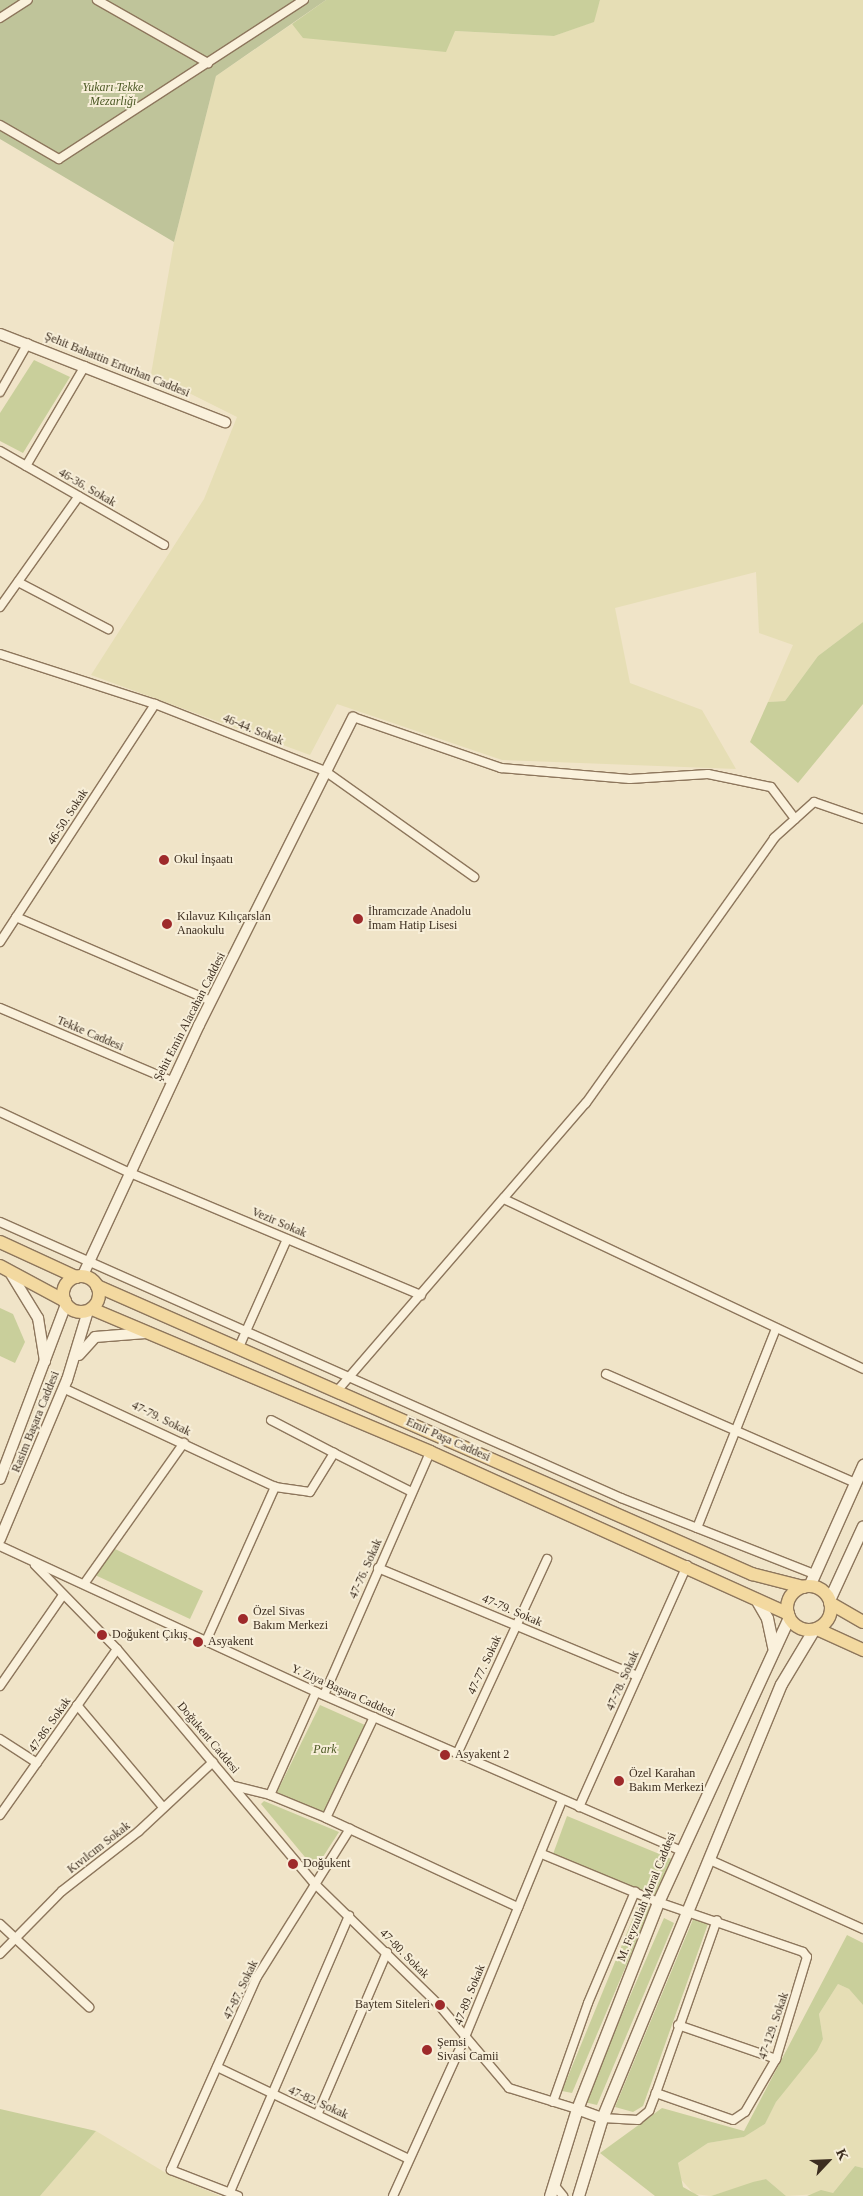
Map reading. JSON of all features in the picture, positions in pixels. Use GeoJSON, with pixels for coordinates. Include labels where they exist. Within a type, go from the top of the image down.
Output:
{"type":"FeatureCollection","features":[{"type":"Feature","properties":{"kind":"main road"},"geometry":{"type":"LineString","coordinates":[[0,1242],[97,1286],[99,1297],[90,1310],[73,1310],[65,1302],[2,1267]]}},
{"type":"Feature","properties":{"kind":"main road"},"geometry":{"type":"LineString","coordinates":[[65,1302],[66,1284],[79,1277]]}},
{"type":"Feature","properties":{"kind":"main road","name":"Emir Paşa Caddesi"},"geometry":{"type":"LineString","coordinates":[[97,1286],[752,1574],[808,1582]]}},
{"type":"Feature","properties":{"kind":"main road","name":"Emir Paşa Caddesi"},"geometry":{"type":"LineString","coordinates":[[90,1310],[158,1333],[687,1565],[788,1615]]}},
{"type":"Feature","properties":{"kind":"main road"},"geometry":{"type":"LineString","coordinates":[[863,1466],[808,1582],[789,1598],[788,1615],[800,1628],[816,1629],[863,1650]]}},
{"type":"Feature","properties":{"kind":"main road"},"geometry":{"type":"LineString","coordinates":[[578,2196],[602,2118],[690,1911],[781,1684],[816,1629],[830,1615],[830,1601],[863,1526]]}},
{"type":"Feature","properties":{"kind":"main road"},"geometry":{"type":"LineString","coordinates":[[808,1582],[820,1589],[830,1601],[863,1622]]}},
{"type":"Feature","properties":{"kind":"main road"},"geometry":{"type":"LineString","coordinates":[[756,1599],[767,1618],[772,1647]]}},
{"type":"Feature","properties":{"kind":"main road","name":"M. Feyzullah Moral Caddesi"},"geometry":{"type":"LineString","coordinates":[[552,2191],[577,2109],[658,1902],[788,1615]]}},
{"type":"Feature","properties":{"kind":"street"},"geometry":{"type":"LineString","coordinates":[[0,18],[28,0]]}},
{"type":"Feature","properties":{"kind":"street"},"geometry":{"type":"LineString","coordinates":[[98,0],[208,62]]}},
{"type":"Feature","properties":{"kind":"street"},"geometry":{"type":"LineString","coordinates":[[0,125],[59,159],[304,0]]}},
{"type":"Feature","properties":{"kind":"street","name":"Şehit Bahattin Erturhan Caddesi"},"geometry":{"type":"LineString","coordinates":[[0,334],[28,343],[225,422]]}},
{"type":"Feature","properties":{"kind":"street"},"geometry":{"type":"LineString","coordinates":[[0,392],[28,343]]}},
{"type":"Feature","properties":{"kind":"street"},"geometry":{"type":"LineString","coordinates":[[26,466],[85,366]]}},
{"type":"Feature","properties":{"kind":"street","name":"46-36. Sokak"},"geometry":{"type":"LineString","coordinates":[[0,451],[164,545]]}},
{"type":"Feature","properties":{"kind":"street"},"geometry":{"type":"LineString","coordinates":[[0,607],[79,496]]}},
{"type":"Feature","properties":{"kind":"street"},"geometry":{"type":"LineString","coordinates":[[18,582],[108,629]]}},
{"type":"Feature","properties":{"kind":"street","name":"46-44. Sokak"},"geometry":{"type":"LineString","coordinates":[[0,654],[155,704],[325,771],[474,876]]}},
{"type":"Feature","properties":{"kind":"street","name":"46-50. Sokak"},"geometry":{"type":"LineString","coordinates":[[0,942],[155,704]]}},
{"type":"Feature","properties":{"kind":"street"},"geometry":{"type":"LineString","coordinates":[[353,717],[501,768],[630,779],[708,774],[771,787],[795,819]]}},
{"type":"Feature","properties":{"kind":"street","name":"Şehit Emin Alacahan Caddesi"},"geometry":{"type":"LineString","coordinates":[[79,1277],[211,1001],[353,717]]}},
{"type":"Feature","properties":{"kind":"street"},"geometry":{"type":"LineString","coordinates":[[337,1391],[586,1103],[774,838],[814,802],[863,819]]}},
{"type":"Feature","properties":{"kind":"street"},"geometry":{"type":"LineString","coordinates":[[16,917],[211,1001]]}},
{"type":"Feature","properties":{"kind":"street","name":"Tekke Caddesi"},"geometry":{"type":"LineString","coordinates":[[0,1008],[172,1081]]}},
{"type":"Feature","properties":{"kind":"street","name":"Vezir Sokak"},"geometry":{"type":"LineString","coordinates":[[0,1112],[128,1172],[421,1295]]}},
{"type":"Feature","properties":{"kind":"street"},"geometry":{"type":"LineString","coordinates":[[504,1199],[863,1369]]}},
{"type":"Feature","properties":{"kind":"street"},"geometry":{"type":"LineString","coordinates":[[0,1222],[88,1260],[348,1379],[697,1528],[808,1582]]}},
{"type":"Feature","properties":{"kind":"street"},"geometry":{"type":"LineString","coordinates":[[239,1347],[287,1239]]}},
{"type":"Feature","properties":{"kind":"street"},"geometry":{"type":"LineString","coordinates":[[2,1267],[30,1299],[38,1318],[45,1364]]}},
{"type":"Feature","properties":{"kind":"street","name":"Rasim Başara Caddesi"},"geometry":{"type":"LineString","coordinates":[[0,1479],[45,1364],[65,1302]]}},
{"type":"Feature","properties":{"kind":"street","name":"Rasim Başara Caddesi"},"geometry":{"type":"LineString","coordinates":[[0,1539],[65,1384],[90,1310]]}},
{"type":"Feature","properties":{"kind":"street"},"geometry":{"type":"LineString","coordinates":[[697,1528],[776,1328]]}},
{"type":"Feature","properties":{"kind":"street"},"geometry":{"type":"LineString","coordinates":[[65,1384],[95,1337],[158,1333]]}},
{"type":"Feature","properties":{"kind":"street"},"geometry":{"type":"LineString","coordinates":[[606,1374],[855,1483]]}},
{"type":"Feature","properties":{"kind":"street","name":"47-79. Sokak"},"geometry":{"type":"LineString","coordinates":[[65,1384],[275,1486],[310,1492],[334,1453]]}},
{"type":"Feature","properties":{"kind":"street"},"geometry":{"type":"LineString","coordinates":[[271,1420],[412,1492]]}},
{"type":"Feature","properties":{"kind":"street"},"geometry":{"type":"LineString","coordinates":[[84,1584],[184,1443]]}},
{"type":"Feature","properties":{"kind":"street","name":"47-76. Sokak"},"geometry":{"type":"LineString","coordinates":[[270,1795],[320,1694],[430,1452]]}},
{"type":"Feature","properties":{"kind":"street"},"geometry":{"type":"LineString","coordinates":[[207,1638],[275,1486]]}},
{"type":"Feature","properties":{"kind":"street","name":"Y. Ziya Başara Caddesi"},"geometry":{"type":"LineString","coordinates":[[0,1546],[35,1565],[84,1584],[207,1638],[320,1694],[680,1850]]}},
{"type":"Feature","properties":{"kind":"street","name":"47-77. Sokak"},"geometry":{"type":"LineString","coordinates":[[457,1754],[547,1559]]}},
{"type":"Feature","properties":{"kind":"street","name":"Doğukent Caddesi"},"geometry":{"type":"LineString","coordinates":[[35,1565],[117,1649],[234,1786],[270,1795],[326,1818],[518,1907]]}},
{"type":"Feature","properties":{"kind":"street","name":"47-78. Sokak"},"geometry":{"type":"LineString","coordinates":[[578,1807],[687,1565]]}},
{"type":"Feature","properties":{"kind":"street","name":"47-79. Sokak"},"geometry":{"type":"LineString","coordinates":[[378,1568],[637,1676]]}},
{"type":"Feature","properties":{"kind":"street"},"geometry":{"type":"LineString","coordinates":[[0,1686],[63,1594]]}},
{"type":"Feature","properties":{"kind":"street","name":"47-86. Sokak"},"geometry":{"type":"LineString","coordinates":[[0,1815],[117,1649]]}},
{"type":"Feature","properties":{"kind":"street"},"geometry":{"type":"LineString","coordinates":[[77,1705],[164,1807]]}},
{"type":"Feature","properties":{"kind":"street"},"geometry":{"type":"LineString","coordinates":[[326,1818],[374,1717]]}},
{"type":"Feature","properties":{"kind":"street"},"geometry":{"type":"LineString","coordinates":[[0,1739],[37,1763]]}},
{"type":"Feature","properties":{"kind":"street","name":"Kıvılcım Sokak"},"geometry":{"type":"LineString","coordinates":[[0,1954],[62,1891],[164,1807],[213,1762]]}},
{"type":"Feature","properties":{"kind":"street","name":"47-80. Sokak"},"geometry":{"type":"LineString","coordinates":[[234,1786],[314,1883],[387,1952],[509,2088],[577,2109]]}},
{"type":"Feature","properties":{"kind":"street","name":"47-89. Sokak"},"geometry":{"type":"LineString","coordinates":[[393,2196],[465,2037],[518,1907],[542,1854],[562,1800]]}},
{"type":"Feature","properties":{"kind":"street","name":"47-87. Sokak"},"geometry":{"type":"LineString","coordinates":[[230,2192],[171,2170],[258,1977],[314,1883],[350,1829]]}},
{"type":"Feature","properties":{"kind":"street"},"geometry":{"type":"LineString","coordinates":[[542,1854],[658,1902],[717,1920],[678,2025],[649,2111],[638,2120],[602,2118],[577,2109]]}},
{"type":"Feature","properties":{"kind":"street"},"geometry":{"type":"LineString","coordinates":[[710,1860],[863,1929]]}},
{"type":"Feature","properties":{"kind":"street"},"geometry":{"type":"LineString","coordinates":[[553,2102],[588,2003],[635,1892]]}},
{"type":"Feature","properties":{"kind":"street"},"geometry":{"type":"LineString","coordinates":[[238,2196],[230,2192],[269,2094],[349,1916]]}},
{"type":"Feature","properties":{"kind":"street","name":"47-129. Sokak"},"geometry":{"type":"LineString","coordinates":[[656,2093],[733,2120],[745,2112],[776,2059],[807,1957],[803,1952],[717,1920]]}},
{"type":"Feature","properties":{"kind":"street"},"geometry":{"type":"LineString","coordinates":[[0,1924],[89,2007]]}},
{"type":"Feature","properties":{"kind":"street"},"geometry":{"type":"LineString","coordinates":[[318,2113],[387,1952]]}},
{"type":"Feature","properties":{"kind":"street"},"geometry":{"type":"LineString","coordinates":[[678,2025],[776,2059]]}},
{"type":"Feature","properties":{"kind":"street","name":"47-82. Sokak"},"geometry":{"type":"LineString","coordinates":[[217,2066],[269,2094],[318,2113],[409,2159]]}},
{"type":"Feature","properties":{"kind":"street"},"geometry":{"type":"LineString","coordinates":[[552,2191],[563,2196]]}},
{"type":"Feature","properties":{"kind":"shaded area"},"geometry":{"type":"Polygon","coordinates":[[[600,0],[863,0],[863,622],[818,656],[785,701],[768,702],[793,645],[759,633],[756,572],[615,608],[630,683],[702,710],[736,769],[502,760],[337,704],[310,755],[91,675],[204,499],[237,417],[151,374],[174,242],[216,76],[292,24],[304,38],[454,31],[554,36],[593,22],[600,0]]]}},
{"type":"Feature","properties":{"kind":"shaded area"},"geometry":{"type":"Polygon","coordinates":[[[838,1984],[849,1989],[863,2005],[863,2168],[855,2166],[833,2193],[786,2196],[766,2179],[711,2196],[694,2194],[678,2176],[677,2164],[708,2143],[744,2137],[765,2124],[776,2102],[823,2039],[819,2014],[838,1984]]]}},
{"type":"Feature","properties":{"kind":"shaded area"},"geometry":{"type":"Polygon","coordinates":[[[96,2131],[166,2173],[220,2196],[40,2196],[96,2131]]]}},
{"type":"Feature","properties":{"kind":"green space","name":"Yukarı Tekke Mezarlığı"},"geometry":{"type":"Polygon","coordinates":[[[0,0],[326,0],[216,76],[174,242],[0,139],[0,0]]]}},
{"type":"Feature","properties":{"kind":"green space"},"geometry":{"type":"Polygon","coordinates":[[[326,0],[600,0],[594,22],[554,36],[455,31],[446,52],[303,38],[292,24],[326,0]]]}},
{"type":"Feature","properties":{"kind":"green space"},"geometry":{"type":"Polygon","coordinates":[[[34,360],[70,377],[23,453],[0,441],[0,413],[34,360]]]}},
{"type":"Feature","properties":{"kind":"green space"},"geometry":{"type":"Polygon","coordinates":[[[863,622],[863,704],[798,783],[750,742],[768,702],[785,701],[818,656],[863,622]]]}},
{"type":"Feature","properties":{"kind":"green space"},"geometry":{"type":"Polygon","coordinates":[[[0,1308],[13,1314],[25,1342],[15,1363],[0,1356],[0,1308]]]}},
{"type":"Feature","properties":{"kind":"green space"},"geometry":{"type":"Polygon","coordinates":[[[115,1549],[203,1591],[190,1619],[95,1575],[115,1549]]]}},
{"type":"Feature","properties":{"kind":"green space","name":"Park"},"geometry":{"type":"Polygon","coordinates":[[[320,1705],[365,1725],[323,1814],[277,1792],[320,1705]]]}},
{"type":"Feature","properties":{"kind":"green space"},"geometry":{"type":"Polygon","coordinates":[[[264,1801],[339,1832],[317,1866],[314,1868],[261,1804],[264,1801]]]}},
{"type":"Feature","properties":{"kind":"green space"},"geometry":{"type":"Polygon","coordinates":[[[567,1816],[674,1860],[657,1899],[553,1854],[567,1816]]]}},
{"type":"Feature","properties":{"kind":"green space"},"geometry":{"type":"Polygon","coordinates":[[[640,1901],[651,1907],[572,2093],[562,2091],[640,1901]]]}},
{"type":"Feature","properties":{"kind":"green space"},"geometry":{"type":"Polygon","coordinates":[[[694,1917],[709,1921],[643,2106],[633,2112],[615,2107],[694,1917]]]}},
{"type":"Feature","properties":{"kind":"green space"},"geometry":{"type":"Polygon","coordinates":[[[664,1918],[674,1923],[597,2105],[584,2102],[664,1918]]]}},
{"type":"Feature","properties":{"kind":"green space"},"geometry":{"type":"Polygon","coordinates":[[[847,1935],[863,1943],[863,2005],[849,1989],[838,1984],[819,2014],[823,2039],[817,2051],[776,2102],[765,2124],[744,2137],[708,2143],[678,2163],[683,2187],[699,2196],[655,2196],[600,2153],[662,2108],[744,2131],[847,1935]]]}},
{"type":"Feature","properties":{"kind":"green space"},"geometry":{"type":"Polygon","coordinates":[[[0,2109],[96,2131],[40,2196],[0,2196],[0,2109]]]}},
{"type":"Feature","properties":{"kind":"green space"},"geometry":{"type":"Polygon","coordinates":[[[855,2166],[863,2168],[863,2196],[807,2196],[821,2190],[833,2193],[855,2166]]]}},
{"type":"Feature","properties":{"kind":"green space"},"geometry":{"type":"Polygon","coordinates":[[[766,2179],[786,2196],[711,2196],[753,2182],[766,2179]]]}},
{"type":"Feature","properties":{"kind":"place","name":"Okul İnşaatı"},"geometry":{"type":"Point","coordinates":[164,860]}},
{"type":"Feature","properties":{"kind":"place","name":"İhramcızade Anadolu İmam Hatip Lisesi"},"geometry":{"type":"Point","coordinates":[358,919]}},
{"type":"Feature","properties":{"kind":"place","name":"Kılavuz Kılıçarslan Anaokulu"},"geometry":{"type":"Point","coordinates":[167,924]}},
{"type":"Feature","properties":{"kind":"place","name":"Özel Sivas Bakım Merkezi"},"geometry":{"type":"Point","coordinates":[243,1619]}},
{"type":"Feature","properties":{"kind":"place","name":"Doğukent Çıkış"},"geometry":{"type":"Point","coordinates":[102,1635]}},
{"type":"Feature","properties":{"kind":"place","name":"Asyakent"},"geometry":{"type":"Point","coordinates":[198,1642]}},
{"type":"Feature","properties":{"kind":"place","name":"Asyakent 2"},"geometry":{"type":"Point","coordinates":[445,1755]}},
{"type":"Feature","properties":{"kind":"place","name":"Özel Karahan Bakım Merkezi"},"geometry":{"type":"Point","coordinates":[619,1781]}},
{"type":"Feature","properties":{"kind":"place","name":"Doğukent"},"geometry":{"type":"Point","coordinates":[293,1864]}},
{"type":"Feature","properties":{"kind":"place","name":"Baytem Siteleri"},"geometry":{"type":"Point","coordinates":[440,2005]}},
{"type":"Feature","properties":{"kind":"place","name":"Şemsi Sivasi Camii"},"geometry":{"type":"Point","coordinates":[427,2050]}}]}
